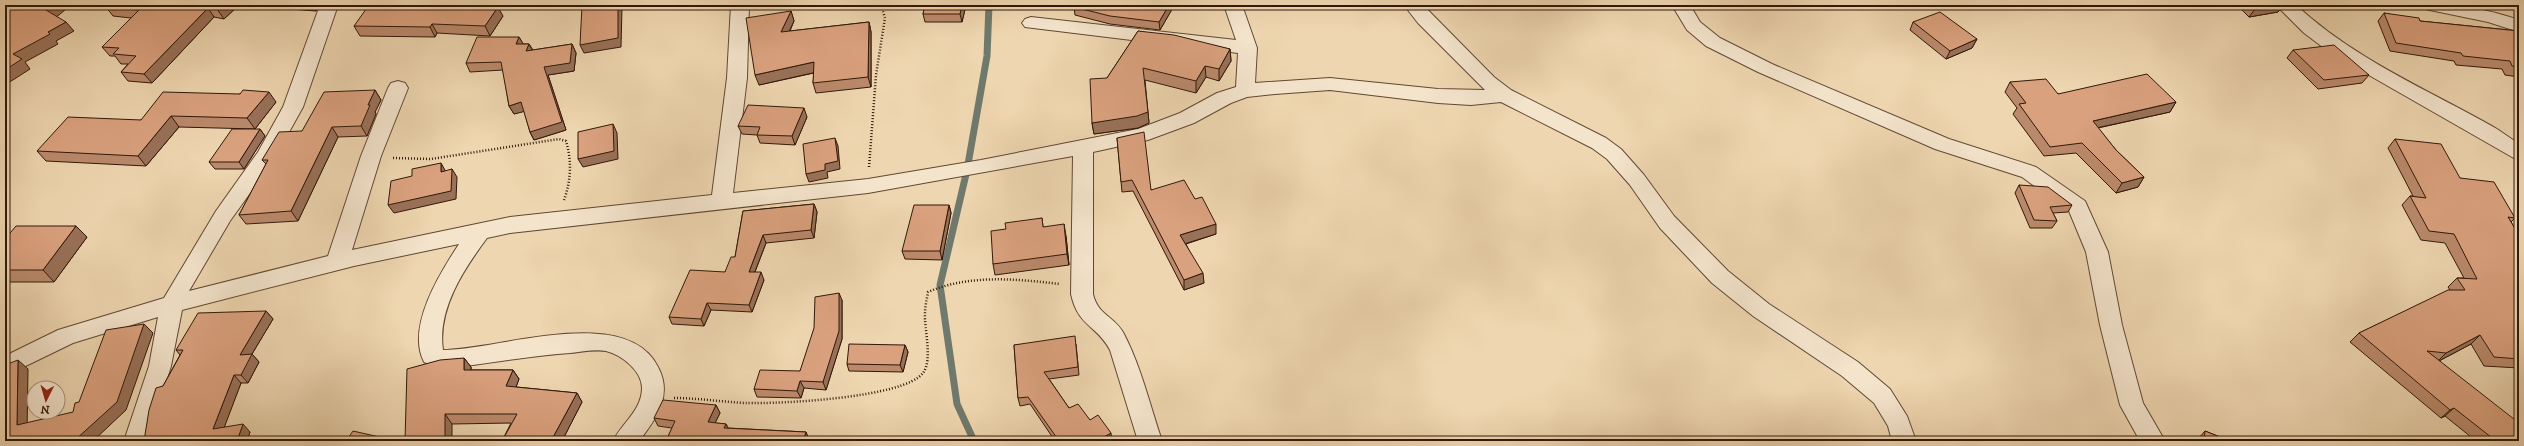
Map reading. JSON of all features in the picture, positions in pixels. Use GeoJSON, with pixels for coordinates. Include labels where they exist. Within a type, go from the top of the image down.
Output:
{"type":"FeatureCollection","features":[{"type":"Feature","properties":{"kind":"street"},"geometry":{"type":"LineString","coordinates":[[136,441],[160,366],[172,304],[191,265],[266,156],[293,107],[329,5]]}},
{"type":"Feature","properties":{"kind":"street"},"geometry":{"type":"LineString","coordinates":[[722,201],[737,78],[740,5]]}},
{"type":"Feature","properties":{"kind":"street"},"geometry":{"type":"LineString","coordinates":[[1233,5],[1248,48],[1246,91]]}},
{"type":"Feature","properties":{"kind":"street"},"geometry":{"type":"LineString","coordinates":[[1414,5],[1424,19],[1487,82],[1504,95],[1600,143],[1614,154],[1626,165],[1667,222],[1720,277],[1761,310],[1850,369],[1882,396],[1899,423],[1904,441]]}},
{"type":"Feature","properties":{"kind":"street"},"geometry":{"type":"LineString","coordinates":[[1682,5],[1693,26],[1713,42],[1752,62],[1942,144],[2029,172],[2078,206],[2098,252],[2110,325],[2132,405],[2153,441]]}},
{"type":"Feature","properties":{"kind":"street"},"geometry":{"type":"LineString","coordinates":[[2285,5],[2312,31],[2360,63],[2494,135],[2519,154]]}},
{"type":"Feature","properties":{"kind":"street"},"geometry":{"type":"LineString","coordinates":[[2432,5],[2491,17],[2519,26]]}},
{"type":"Feature","properties":{"kind":"street"},"geometry":{"type":"LineString","coordinates":[[1031,22],[1248,48]]}},
{"type":"Feature","properties":{"kind":"street"},"geometry":{"type":"LineString","coordinates":[[5,367],[66,336],[172,304],[337,263],[480,231],[545,221],[868,186],[1082,147],[1141,135],[1168,126],[1224,98],[1246,91],[1304,84],[1330,84],[1438,96],[1471,98],[1504,95]]}},
{"type":"Feature","properties":{"kind":"street"},"geometry":{"type":"LineString","coordinates":[[337,263],[371,156],[398,88]]}},
{"type":"Feature","properties":{"kind":"street"},"geometry":{"type":"LineString","coordinates":[[1082,147],[1080,186],[1082,286],[1085,308],[1094,319],[1113,334],[1121,350],[1150,441]]}},
{"type":"Feature","properties":{"kind":"street"},"geometry":{"type":"LineString","coordinates":[[480,231],[460,257],[448,278],[429,336],[432,356],[438,359],[451,359],[562,344],[604,342],[628,350],[642,360],[653,378],[653,397],[646,414],[625,441]]}},
{"type":"Feature","properties":{"kind":"path"},"geometry":{"type":"LineString","coordinates":[[868,186],[876,75],[885,18],[881,5]]}},
{"type":"Feature","properties":{"kind":"path"},"geometry":{"type":"LineString","coordinates":[[371,156],[431,159],[539,141],[566,141],[570,150],[568,188],[565,199],[559,208],[545,221]]}},
{"type":"Feature","properties":{"kind":"path"},"geometry":{"type":"LineString","coordinates":[[653,397],[694,398],[747,404],[822,400],[882,390],[911,381],[923,374],[926,364],[925,312],[928,292],[940,285],[1026,280],[1082,286]]}},
{"type":"Feature","properties":{"kind":"building"},"geometry":{"type":"Polygon","coordinates":[[[5,5],[52,5],[46,10],[66,22],[48,32],[50,34],[13,54],[22,59],[5,70],[5,5]]]}},
{"type":"Feature","properties":{"kind":"building"},"geometry":{"type":"Polygon","coordinates":[[[108,5],[222,5],[217,9],[208,8],[144,74],[121,72],[136,56],[113,54],[119,48],[102,47],[139,10],[106,7],[108,5]]]}},
{"type":"Feature","properties":{"kind":"building"},"geometry":{"type":"Polygon","coordinates":[[[369,5],[470,5],[498,7],[485,26],[432,24],[430,27],[354,26],[369,5]]]}},
{"type":"Feature","properties":{"kind":"building"},"geometry":{"type":"Polygon","coordinates":[[[582,5],[618,5],[618,38],[580,45],[582,5]]]}},
{"type":"Feature","properties":{"kind":"building"},"geometry":{"type":"Polygon","coordinates":[[[925,5],[962,5],[960,14],[923,14],[925,5]]]}},
{"type":"Feature","properties":{"kind":"building"},"geometry":{"type":"Polygon","coordinates":[[[1075,5],[1169,5],[1159,22],[1110,16],[1074,7],[1075,5]]]}},
{"type":"Feature","properties":{"kind":"building"},"geometry":{"type":"Polygon","coordinates":[[[2251,5],[2275,5],[2255,9],[2251,5]]]}},
{"type":"Feature","properties":{"kind":"building"},"geometry":{"type":"Polygon","coordinates":[[[791,11],[781,32],[869,22],[868,77],[813,83],[814,62],[755,75],[746,18],[791,11]]]}},
{"type":"Feature","properties":{"kind":"building"},"geometry":{"type":"Polygon","coordinates":[[[1940,12],[1977,39],[1950,51],[1913,22],[1940,12]]]}},
{"type":"Feature","properties":{"kind":"building"},"geometry":{"type":"Polygon","coordinates":[[[2384,13],[2419,18],[2420,21],[2519,31],[2519,67],[2512,66],[2510,61],[2463,56],[2461,53],[2396,43],[2384,13]]]}},
{"type":"Feature","properties":{"kind":"building"},"geometry":{"type":"Polygon","coordinates":[[[1138,31],[1174,35],[1230,49],[1219,69],[1205,66],[1196,81],[1143,68],[1148,112],[1137,116],[1092,123],[1090,79],[1107,78],[1138,31]]]}},
{"type":"Feature","properties":{"kind":"building"},"geometry":{"type":"Polygon","coordinates":[[[477,37],[519,37],[516,44],[529,44],[526,51],[572,44],[570,63],[544,67],[562,122],[530,132],[521,102],[509,106],[501,62],[466,63],[477,37]]]}},
{"type":"Feature","properties":{"kind":"building"},"geometry":{"type":"Polygon","coordinates":[[[2334,45],[2369,75],[2324,80],[2293,50],[2334,45]]]}},
{"type":"Feature","properties":{"kind":"building"},"geometry":{"type":"Polygon","coordinates":[[[2147,74],[2176,102],[2093,121],[2116,150],[2144,177],[2122,183],[2082,143],[2050,147],[2019,104],[2026,103],[2010,82],[2046,79],[2058,94],[2147,74]]]}},
{"type":"Feature","properties":{"kind":"building"},"geometry":{"type":"Polygon","coordinates":[[[243,90],[269,92],[247,118],[171,116],[138,156],[37,151],[68,117],[141,120],[163,92],[240,94],[243,90]]]}},
{"type":"Feature","properties":{"kind":"building"},"geometry":{"type":"Polygon","coordinates":[[[375,90],[361,126],[332,127],[291,211],[239,215],[268,160],[262,160],[279,132],[302,131],[324,92],[375,90]]]}},
{"type":"Feature","properties":{"kind":"building"},"geometry":{"type":"Polygon","coordinates":[[[748,105],[804,108],[792,136],[757,135],[760,127],[738,126],[748,105]]]}},
{"type":"Feature","properties":{"kind":"building"},"geometry":{"type":"Polygon","coordinates":[[[613,124],[614,151],[578,159],[578,132],[613,124]]]}},
{"type":"Feature","properties":{"kind":"building"},"geometry":{"type":"Polygon","coordinates":[[[232,129],[260,129],[239,162],[209,162],[232,129]]]}},
{"type":"Feature","properties":{"kind":"building"},"geometry":{"type":"Polygon","coordinates":[[[1144,132],[1151,190],[1184,180],[1195,199],[1202,197],[1216,224],[1180,235],[1203,273],[1184,280],[1132,180],[1121,182],[1117,138],[1144,132]]]}},
{"type":"Feature","properties":{"kind":"building"},"geometry":{"type":"Polygon","coordinates":[[[835,138],[838,161],[825,164],[825,170],[806,174],[803,144],[835,138]]]}},
{"type":"Feature","properties":{"kind":"building"},"geometry":{"type":"Polygon","coordinates":[[[2395,139],[2441,144],[2460,178],[2494,182],[2515,218],[2508,217],[2519,235],[2519,282],[2516,281],[2519,285],[2519,359],[2494,357],[2480,335],[2446,353],[2427,351],[2519,423],[2519,441],[2496,441],[2454,408],[2450,410],[2359,333],[2448,290],[2465,290],[2457,278],[2477,279],[2454,234],[2429,231],[2410,196],[2426,198],[2395,139]]]}},
{"type":"Feature","properties":{"kind":"building"},"geometry":{"type":"Polygon","coordinates":[[[441,163],[441,172],[452,169],[451,191],[388,205],[391,181],[412,176],[412,169],[441,163]]]}},
{"type":"Feature","properties":{"kind":"building"},"geometry":{"type":"Polygon","coordinates":[[[2019,185],[2048,187],[2072,205],[2050,207],[2057,221],[2034,220],[2019,185]]]}},
{"type":"Feature","properties":{"kind":"building"},"geometry":{"type":"Polygon","coordinates":[[[814,204],[811,230],[763,235],[749,272],[761,272],[749,305],[707,303],[701,319],[669,317],[690,270],[725,272],[731,257],[735,257],[743,211],[814,204]]]}},
{"type":"Feature","properties":{"kind":"building"},"geometry":{"type":"Polygon","coordinates":[[[914,205],[949,205],[940,251],[902,251],[914,205]]]}},
{"type":"Feature","properties":{"kind":"building"},"geometry":{"type":"Polygon","coordinates":[[[1042,218],[1043,227],[1064,224],[1067,254],[993,264],[991,231],[1006,229],[1005,223],[1042,218]]]}},
{"type":"Feature","properties":{"kind":"building"},"geometry":{"type":"Polygon","coordinates":[[[16,226],[76,226],[43,270],[5,270],[5,239],[16,226]]]}},
{"type":"Feature","properties":{"kind":"building"},"geometry":{"type":"Polygon","coordinates":[[[839,293],[839,331],[823,382],[800,381],[797,391],[754,389],[760,370],[800,371],[814,328],[815,297],[839,293]]]}},
{"type":"Feature","properties":{"kind":"building"},"geometry":{"type":"Polygon","coordinates":[[[266,311],[240,355],[252,354],[241,375],[234,375],[213,429],[243,424],[237,441],[144,441],[149,410],[156,388],[163,386],[183,350],[176,350],[198,313],[266,311]]]}},
{"type":"Feature","properties":{"kind":"building"},"geometry":{"type":"Polygon","coordinates":[[[144,324],[117,402],[74,441],[5,441],[5,365],[18,360],[17,425],[39,420],[66,420],[66,414],[73,412],[75,403],[79,402],[106,330],[144,324]]]}},
{"type":"Feature","properties":{"kind":"building"},"geometry":{"type":"Polygon","coordinates":[[[1075,336],[1078,367],[1044,372],[1069,408],[1078,404],[1090,420],[1098,415],[1111,433],[1097,441],[1059,441],[1028,397],[1018,398],[1014,345],[1075,336]]]}},
{"type":"Feature","properties":{"kind":"building"},"geometry":{"type":"Polygon","coordinates":[[[849,344],[905,345],[900,365],[847,364],[849,344]]]}},
{"type":"Feature","properties":{"kind":"building"},"geometry":{"type":"Polygon","coordinates":[[[464,358],[464,370],[513,370],[506,386],[577,393],[551,441],[502,441],[517,414],[445,414],[445,439],[438,441],[405,441],[407,369],[440,360],[464,358]]]}},
{"type":"Feature","properties":{"kind":"building"},"geometry":{"type":"Polygon","coordinates":[[[663,400],[716,405],[708,422],[726,424],[724,428],[806,432],[803,441],[666,441],[675,421],[654,418],[663,400]]]}},
{"type":"Feature","properties":{"kind":"building"},"geometry":{"type":"Polygon","coordinates":[[[353,431],[397,441],[346,441],[353,431]]]}},
{"type":"Feature","properties":{"kind":"building"},"geometry":{"type":"Polygon","coordinates":[[[2205,431],[2230,441],[2204,441],[2205,431]]]}},
{"type":"Feature","properties":{"kind":"waterway"},"geometry":{"type":"LineString","coordinates":[[974,441],[957,404],[940,285],[967,170],[987,56],[989,5]]}}]}
